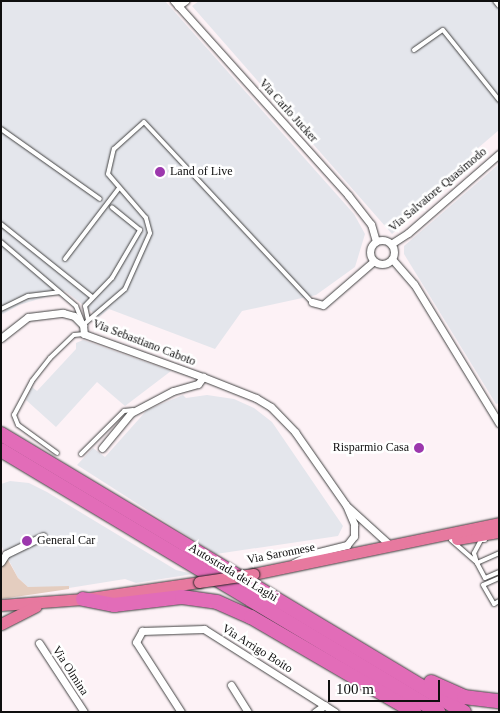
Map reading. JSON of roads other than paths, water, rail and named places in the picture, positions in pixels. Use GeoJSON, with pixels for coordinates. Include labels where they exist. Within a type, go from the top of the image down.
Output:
{"type":"FeatureCollection","features":[{"type":"Feature","properties":{"kind":"highway","name":"Autostrada dei Laghi"},"geometry":{"type":"LineString","coordinates":[[1,434],[464,712]]}},
{"type":"Feature","properties":{"kind":"highway","name":"Autostrada dei Laghi"},"geometry":{"type":"LineString","coordinates":[[1,450],[438,712]]}},
{"type":"Feature","properties":{"kind":"highway"},"geometry":{"type":"LineString","coordinates":[[82,599],[114,604],[182,597],[217,602],[251,617],[414,712]]}},
{"type":"Feature","properties":{"kind":"highway"},"geometry":{"type":"LineString","coordinates":[[306,617],[442,688],[477,700],[499,701]]}},
{"type":"Feature","properties":{"kind":"main road","name":"Via Saronnese"},"geometry":{"type":"LineString","coordinates":[[438,538],[451,540],[498,529]]}},
{"type":"Feature","properties":{"kind":"main road","name":"Via Saronnese"},"geometry":{"type":"LineString","coordinates":[[1,605],[40,604],[82,599],[253,574],[438,538],[450,532],[498,529]]}},
{"type":"Feature","properties":{"kind":"main road","name":"Via Saronnese"},"geometry":{"type":"LineString","coordinates":[[1,624],[40,604]]}},
{"type":"Feature","properties":{"kind":"street","name":"Via Carlo Jucker"},"geometry":{"type":"LineString","coordinates":[[179,3],[348,194],[371,224],[376,241]]}},
{"type":"Feature","properties":{"kind":"street","name":"Via Salvatore Quasimodo"},"geometry":{"type":"LineString","coordinates":[[391,244],[408,233],[499,154]]}},
{"type":"Feature","properties":{"kind":"street"},"geometry":{"type":"LineString","coordinates":[[384,240],[391,244],[394,251],[392,259],[385,264],[374,261],[370,251],[376,241],[384,240]]}},
{"type":"Feature","properties":{"kind":"street"},"geometry":{"type":"LineString","coordinates":[[392,259],[414,284],[499,422]]}},
{"type":"Feature","properties":{"kind":"street"},"geometry":{"type":"LineString","coordinates":[[312,302],[323,305],[374,261]]}},
{"type":"Feature","properties":{"kind":"street","name":"Via Sebastiano Caboto"},"geometry":{"type":"LineString","coordinates":[[1,338],[28,318],[45,313],[74,316],[86,322],[84,334],[203,377],[271,407],[295,432],[346,505]]}},
{"type":"Feature","properties":{"kind":"street"},"geometry":{"type":"LineString","coordinates":[[102,448],[135,410],[173,391],[198,384],[203,377]]}},
{"type":"Feature","properties":{"kind":"street"},"geometry":{"type":"LineString","coordinates":[[346,505],[392,547]]}},
{"type":"Feature","properties":{"kind":"street"},"geometry":{"type":"LineString","coordinates":[[281,568],[310,554],[348,545],[355,530],[346,505]]}},
{"type":"Feature","properties":{"kind":"street"},"geometry":{"type":"LineString","coordinates":[[1,562],[6,554],[44,536]]}},
{"type":"Feature","properties":{"kind":"street","name":"Via Arrigo Boito"},"geometry":{"type":"LineString","coordinates":[[181,712],[136,642],[142,631],[204,629],[335,712]]}},
{"type":"Feature","properties":{"kind":"street","name":"Via Olmina"},"geometry":{"type":"LineString","coordinates":[[38,643],[84,712]]}},
{"type":"Feature","properties":{"kind":"street"},"geometry":{"type":"LineString","coordinates":[[231,685],[248,712]]}},
{"type":"Feature","properties":{"kind":"street"},"geometry":{"type":"LineString","coordinates":[[315,712],[325,706]]}},
{"type":"Feature","properties":{"kind":"lane"},"geometry":{"type":"LineString","coordinates":[[495,1],[499,6]]}},
{"type":"Feature","properties":{"kind":"lane"},"geometry":{"type":"LineString","coordinates":[[414,50],[443,30],[499,100]]}},
{"type":"Feature","properties":{"kind":"lane","name":"Via Sebastiano Caboto"},"geometry":{"type":"LineString","coordinates":[[86,322],[125,289],[150,233],[146,218],[108,174],[108,163],[114,149],[144,122],[312,302]]}},
{"type":"Feature","properties":{"kind":"lane"},"geometry":{"type":"LineString","coordinates":[[1,129],[100,199]]}},
{"type":"Feature","properties":{"kind":"lane"},"geometry":{"type":"LineString","coordinates":[[65,259],[119,188]]}},
{"type":"Feature","properties":{"kind":"lane"},"geometry":{"type":"LineString","coordinates":[[86,322],[85,306],[112,278],[140,230],[112,207]]}},
{"type":"Feature","properties":{"kind":"lane"},"geometry":{"type":"LineString","coordinates":[[1,224],[92,297]]}},
{"type":"Feature","properties":{"kind":"lane"},"geometry":{"type":"LineString","coordinates":[[1,242],[62,293],[81,312],[86,322]]}},
{"type":"Feature","properties":{"kind":"lane"},"geometry":{"type":"LineString","coordinates":[[1,308],[28,296],[52,291],[62,293]]}},
{"type":"Feature","properties":{"kind":"lane"},"geometry":{"type":"LineString","coordinates":[[57,452],[18,425],[14,415],[32,381],[50,358],[74,335],[84,334]]}},
{"type":"Feature","properties":{"kind":"lane"},"geometry":{"type":"LineString","coordinates":[[82,454],[124,411],[135,410]]}},
{"type":"Feature","properties":{"kind":"lane"},"geometry":{"type":"LineString","coordinates":[[477,563],[476,547],[481,540],[493,538],[498,529]]}},
{"type":"Feature","properties":{"kind":"lane"},"geometry":{"type":"LineString","coordinates":[[451,540],[477,563],[485,578],[499,572]]}},
{"type":"Feature","properties":{"kind":"lane"},"geometry":{"type":"LineString","coordinates":[[477,563],[499,553]]}},
{"type":"Feature","properties":{"kind":"lane"},"geometry":{"type":"LineString","coordinates":[[499,578],[484,585],[494,604],[499,601]]}},
{"type":"Feature","properties":{"kind":"place","name":"Land of Live"},"geometry":{"type":"Point","coordinates":[160,172]}},
{"type":"Feature","properties":{"kind":"place","name":"Risparmio Casa"},"geometry":{"type":"Point","coordinates":[419,448]}},
{"type":"Feature","properties":{"kind":"place","name":"General Car"},"geometry":{"type":"Point","coordinates":[27,541]}}]}
